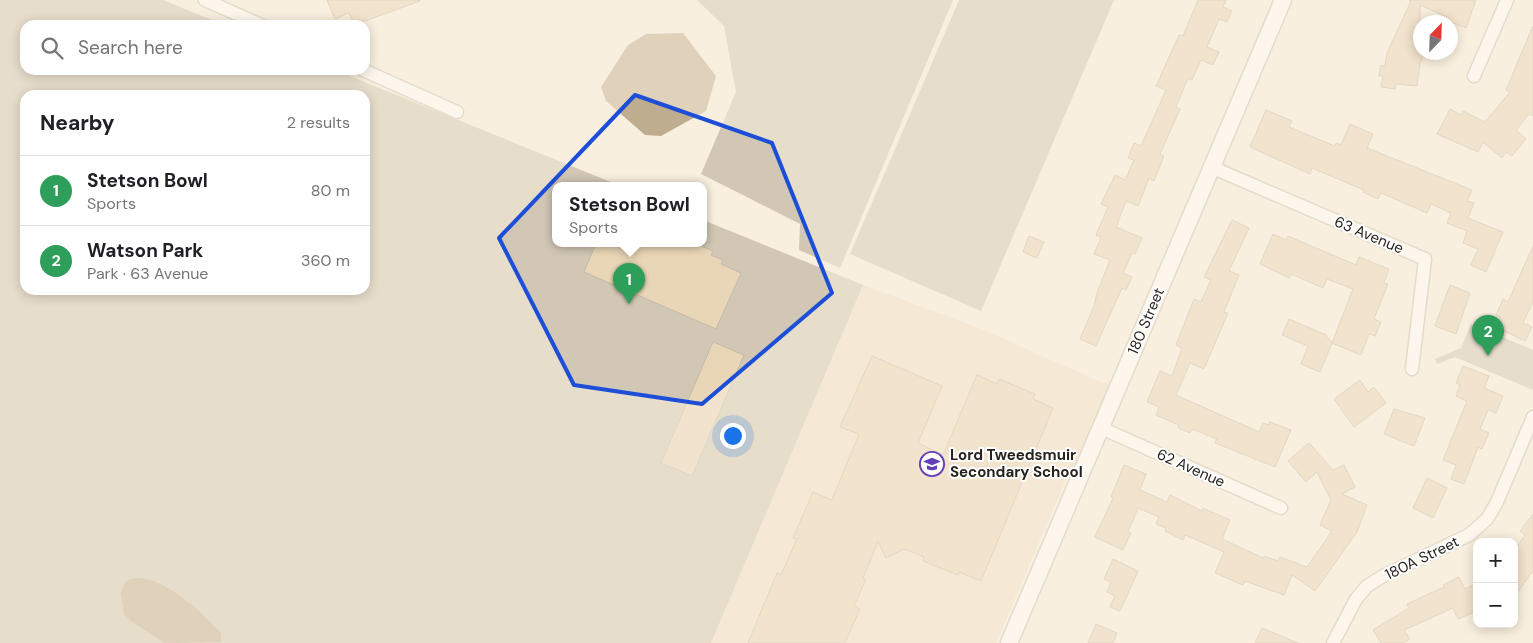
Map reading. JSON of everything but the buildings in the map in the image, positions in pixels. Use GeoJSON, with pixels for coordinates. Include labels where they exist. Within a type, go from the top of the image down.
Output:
{"type":"FeatureCollection","features":[{"type":"Feature","properties":{"kind":"street"},"geometry":{"type":"LineString","coordinates":[[205,0],[250,20]]}},
{"type":"Feature","properties":{"kind":"street","name":"180 Street"},"geometry":{"type":"LineString","coordinates":[[1009,643],[1282,0]]}},
{"type":"Feature","properties":{"kind":"street"},"geometry":{"type":"LineString","coordinates":[[1474,76],[1507,0]]}},
{"type":"Feature","properties":{"kind":"street"},"geometry":{"type":"LineString","coordinates":[[370,73],[457,112]]}},
{"type":"Feature","properties":{"kind":"street","name":"63 Avenue"},"geometry":{"type":"LineString","coordinates":[[1211,167],[1425,259],[1412,369]]}},
{"type":"Feature","properties":{"kind":"street","name":"180A Street"},"geometry":{"type":"LineString","coordinates":[[1333,643],[1356,599],[1367,586],[1383,576],[1469,535],[1487,519],[1497,502],[1533,417]]}},
{"type":"Feature","properties":{"kind":"street","name":"62 Avenue"},"geometry":{"type":"LineString","coordinates":[[1101,428],[1281,508]]}},
{"type":"Feature","properties":{"kind":"highlighted area"},"geometry":{"type":"Polygon","coordinates":[[[635,95],[772,143],[832,293],[702,404],[574,385],[499,238],[635,95]]]}},
{"type":"Feature","properties":{"kind":"shaded area"},"geometry":{"type":"Polygon","coordinates":[[[0,0],[163,0],[212,20],[20,20],[20,75],[347,75],[611,182],[552,182],[552,247],[707,247],[707,222],[863,285],[711,643],[0,643],[0,0]]]}},
{"type":"Feature","properties":{"kind":"shaded area"},"geometry":{"type":"Polygon","coordinates":[[[697,0],[953,0],[840,268],[799,250],[800,224],[701,174],[736,92],[724,26],[697,0]]]}},
{"type":"Feature","properties":{"kind":"shaded area"},"geometry":{"type":"Polygon","coordinates":[[[959,0],[1114,0],[981,311],[850,254],[959,0]]]}},
{"type":"Feature","properties":{"kind":"shaded area"},"geometry":{"type":"Polygon","coordinates":[[[683,33],[716,76],[706,111],[661,136],[645,135],[606,101],[601,87],[628,45],[646,34],[683,33]]]}},
{"type":"Feature","properties":{"kind":"shaded area","name":"Lord Tweedsmuir Secondary School"},"geometry":{"type":"Polygon","coordinates":[[[863,285],[979,328],[1103,383],[1113,382],[1077,465],[1070,470],[996,643],[711,643],[863,285]]]}},
{"type":"Feature","properties":{"kind":"shaded area"},"geometry":{"type":"Polygon","coordinates":[[[1471,324],[1533,350],[1533,390],[1455,357],[1437,364],[1435,359],[1461,348],[1471,324]]]}},
{"type":"Feature","properties":{"kind":"shaded area"},"geometry":{"type":"Polygon","coordinates":[[[141,578],[163,585],[184,599],[221,633],[221,642],[165,643],[132,622],[124,614],[121,593],[124,584],[130,579],[141,578]]]}},
{"type":"Feature","properties":{"kind":"place","name":"Stetson Bowl"},"geometry":{"type":"Point","coordinates":[629,304]}},
{"type":"Feature","properties":{"kind":"place","name":"Watson Park"},"geometry":{"type":"Point","coordinates":[1488,356]}},
{"type":"Feature","properties":{"kind":"place","name":"Lord Tweedsmuir Secondary School"},"geometry":{"type":"Point","coordinates":[932,464]}}]}
